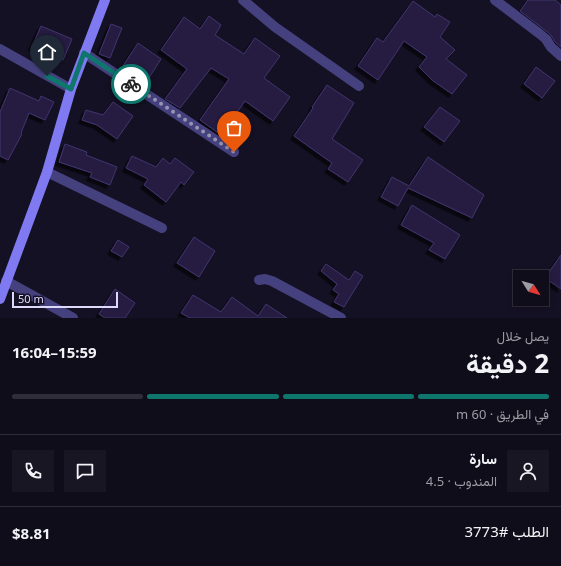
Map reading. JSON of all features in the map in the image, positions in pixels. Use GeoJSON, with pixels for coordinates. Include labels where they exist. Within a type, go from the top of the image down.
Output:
{"type":"FeatureCollection","features":[{"type":"Feature","properties":{"kind":"street"},"geometry":{"type":"LineString","coordinates":[[0,299],[47,172],[71,89],[105,0]]}},
{"type":"Feature","properties":{"kind":"street"},"geometry":{"type":"LineString","coordinates":[[244,0],[275,27],[360,86]]}},
{"type":"Feature","properties":{"kind":"street"},"geometry":{"type":"LineString","coordinates":[[495,0],[546,39],[550,47],[561,56]]}},
{"type":"Feature","properties":{"kind":"street"},"geometry":{"type":"LineString","coordinates":[[0,49],[71,89]]}},
{"type":"Feature","properties":{"kind":"street"},"geometry":{"type":"LineString","coordinates":[[84,53],[234,152]]}},
{"type":"Feature","properties":{"kind":"street"},"geometry":{"type":"LineString","coordinates":[[47,172],[162,228]]}},
{"type":"Feature","properties":{"kind":"street"},"geometry":{"type":"LineString","coordinates":[[259,280],[265,279],[272,281],[341,318]]}},
{"type":"Feature","properties":{"kind":"street"},"geometry":{"type":"LineString","coordinates":[[6,281],[73,318]]}},
{"type":"Feature","properties":{"kind":"building"},"geometry":{"type":"Polygon","coordinates":[[[528,0],[555,0],[561,5],[561,47],[556,43],[550,34],[520,11],[528,0]]]}},
{"type":"Feature","properties":{"kind":"building"},"geometry":{"type":"Polygon","coordinates":[[[413,1],[435,17],[437,14],[450,22],[440,37],[455,50],[446,59],[467,75],[452,94],[432,80],[419,67],[427,57],[404,41],[378,80],[358,66],[377,38],[383,42],[413,1]]]}},
{"type":"Feature","properties":{"kind":"building"},"geometry":{"type":"Polygon","coordinates":[[[209,16],[221,25],[215,35],[244,54],[255,38],[280,56],[264,78],[290,97],[273,121],[245,101],[221,135],[200,120],[229,79],[211,68],[180,108],[165,99],[187,69],[161,50],[184,17],[200,29],[209,16]]]}},
{"type":"Feature","properties":{"kind":"building"},"geometry":{"type":"Polygon","coordinates":[[[111,24],[122,28],[110,58],[99,54],[111,24]]]}},
{"type":"Feature","properties":{"kind":"building"},"geometry":{"type":"Polygon","coordinates":[[[41,26],[72,39],[63,60],[32,47],[41,26]]]}},
{"type":"Feature","properties":{"kind":"building"},"geometry":{"type":"Polygon","coordinates":[[[138,43],[161,59],[145,84],[121,69],[138,43]]]}},
{"type":"Feature","properties":{"kind":"building"},"geometry":{"type":"Polygon","coordinates":[[[536,67],[555,81],[542,98],[524,84],[536,67]]]}},
{"type":"Feature","properties":{"kind":"building"},"geometry":{"type":"Polygon","coordinates":[[[327,85],[354,103],[332,139],[363,160],[348,182],[328,169],[332,163],[294,136],[327,85]]]}},
{"type":"Feature","properties":{"kind":"building"},"geometry":{"type":"Polygon","coordinates":[[[10,88],[39,101],[41,96],[54,102],[45,120],[29,113],[21,133],[22,134],[8,160],[0,156],[0,112],[10,88]]]}},
{"type":"Feature","properties":{"kind":"building"},"geometry":{"type":"Polygon","coordinates":[[[113,102],[133,116],[117,139],[97,125],[82,120],[86,110],[103,115],[113,102]]]}},
{"type":"Feature","properties":{"kind":"building"},"geometry":{"type":"Polygon","coordinates":[[[440,107],[460,121],[444,142],[424,127],[440,107]]]}},
{"type":"Feature","properties":{"kind":"building"},"geometry":{"type":"Polygon","coordinates":[[[65,144],[87,152],[86,155],[117,167],[110,185],[90,177],[92,173],[59,162],[65,144]]]}},
{"type":"Feature","properties":{"kind":"building"},"geometry":{"type":"Polygon","coordinates":[[[132,156],[156,167],[163,158],[170,164],[175,158],[194,172],[184,185],[181,182],[166,202],[144,185],[148,179],[126,168],[132,156]]]}},
{"type":"Feature","properties":{"kind":"building"},"geometry":{"type":"Polygon","coordinates":[[[428,157],[484,195],[472,218],[408,188],[398,206],[381,197],[392,177],[409,186],[428,157]]]}},
{"type":"Feature","properties":{"kind":"building"},"geometry":{"type":"Polygon","coordinates":[[[412,205],[460,235],[445,259],[429,250],[434,243],[401,225],[412,205]]]}},
{"type":"Feature","properties":{"kind":"building"},"geometry":{"type":"Polygon","coordinates":[[[194,237],[215,251],[199,277],[177,263],[194,237]]]}},
{"type":"Feature","properties":{"kind":"building"},"geometry":{"type":"Polygon","coordinates":[[[118,240],[129,247],[122,257],[111,251],[118,240]]]}},
{"type":"Feature","properties":{"kind":"building"},"geometry":{"type":"Polygon","coordinates":[[[561,255],[561,289],[549,281],[549,272],[561,255]]]}},
{"type":"Feature","properties":{"kind":"building"},"geometry":{"type":"Polygon","coordinates":[[[326,264],[349,280],[355,271],[363,276],[344,307],[334,302],[339,294],[333,290],[337,284],[321,271],[326,264]]]}},
{"type":"Feature","properties":{"kind":"building"},"geometry":{"type":"Polygon","coordinates":[[[115,289],[135,303],[125,318],[105,318],[99,314],[115,289]]]}},
{"type":"Feature","properties":{"kind":"building"},"geometry":{"type":"Polygon","coordinates":[[[193,295],[221,312],[232,297],[258,316],[266,304],[287,318],[190,318],[181,313],[193,295]]]}},
{"type":"Feature","properties":{"kind":"way so far"},"geometry":{"type":"LineString","coordinates":[[131,84],[234,152]]}},
{"type":"Feature","properties":{"kind":"route"},"geometry":{"type":"LineString","coordinates":[[47,76],[71,89],[84,53],[131,84]]}}]}
